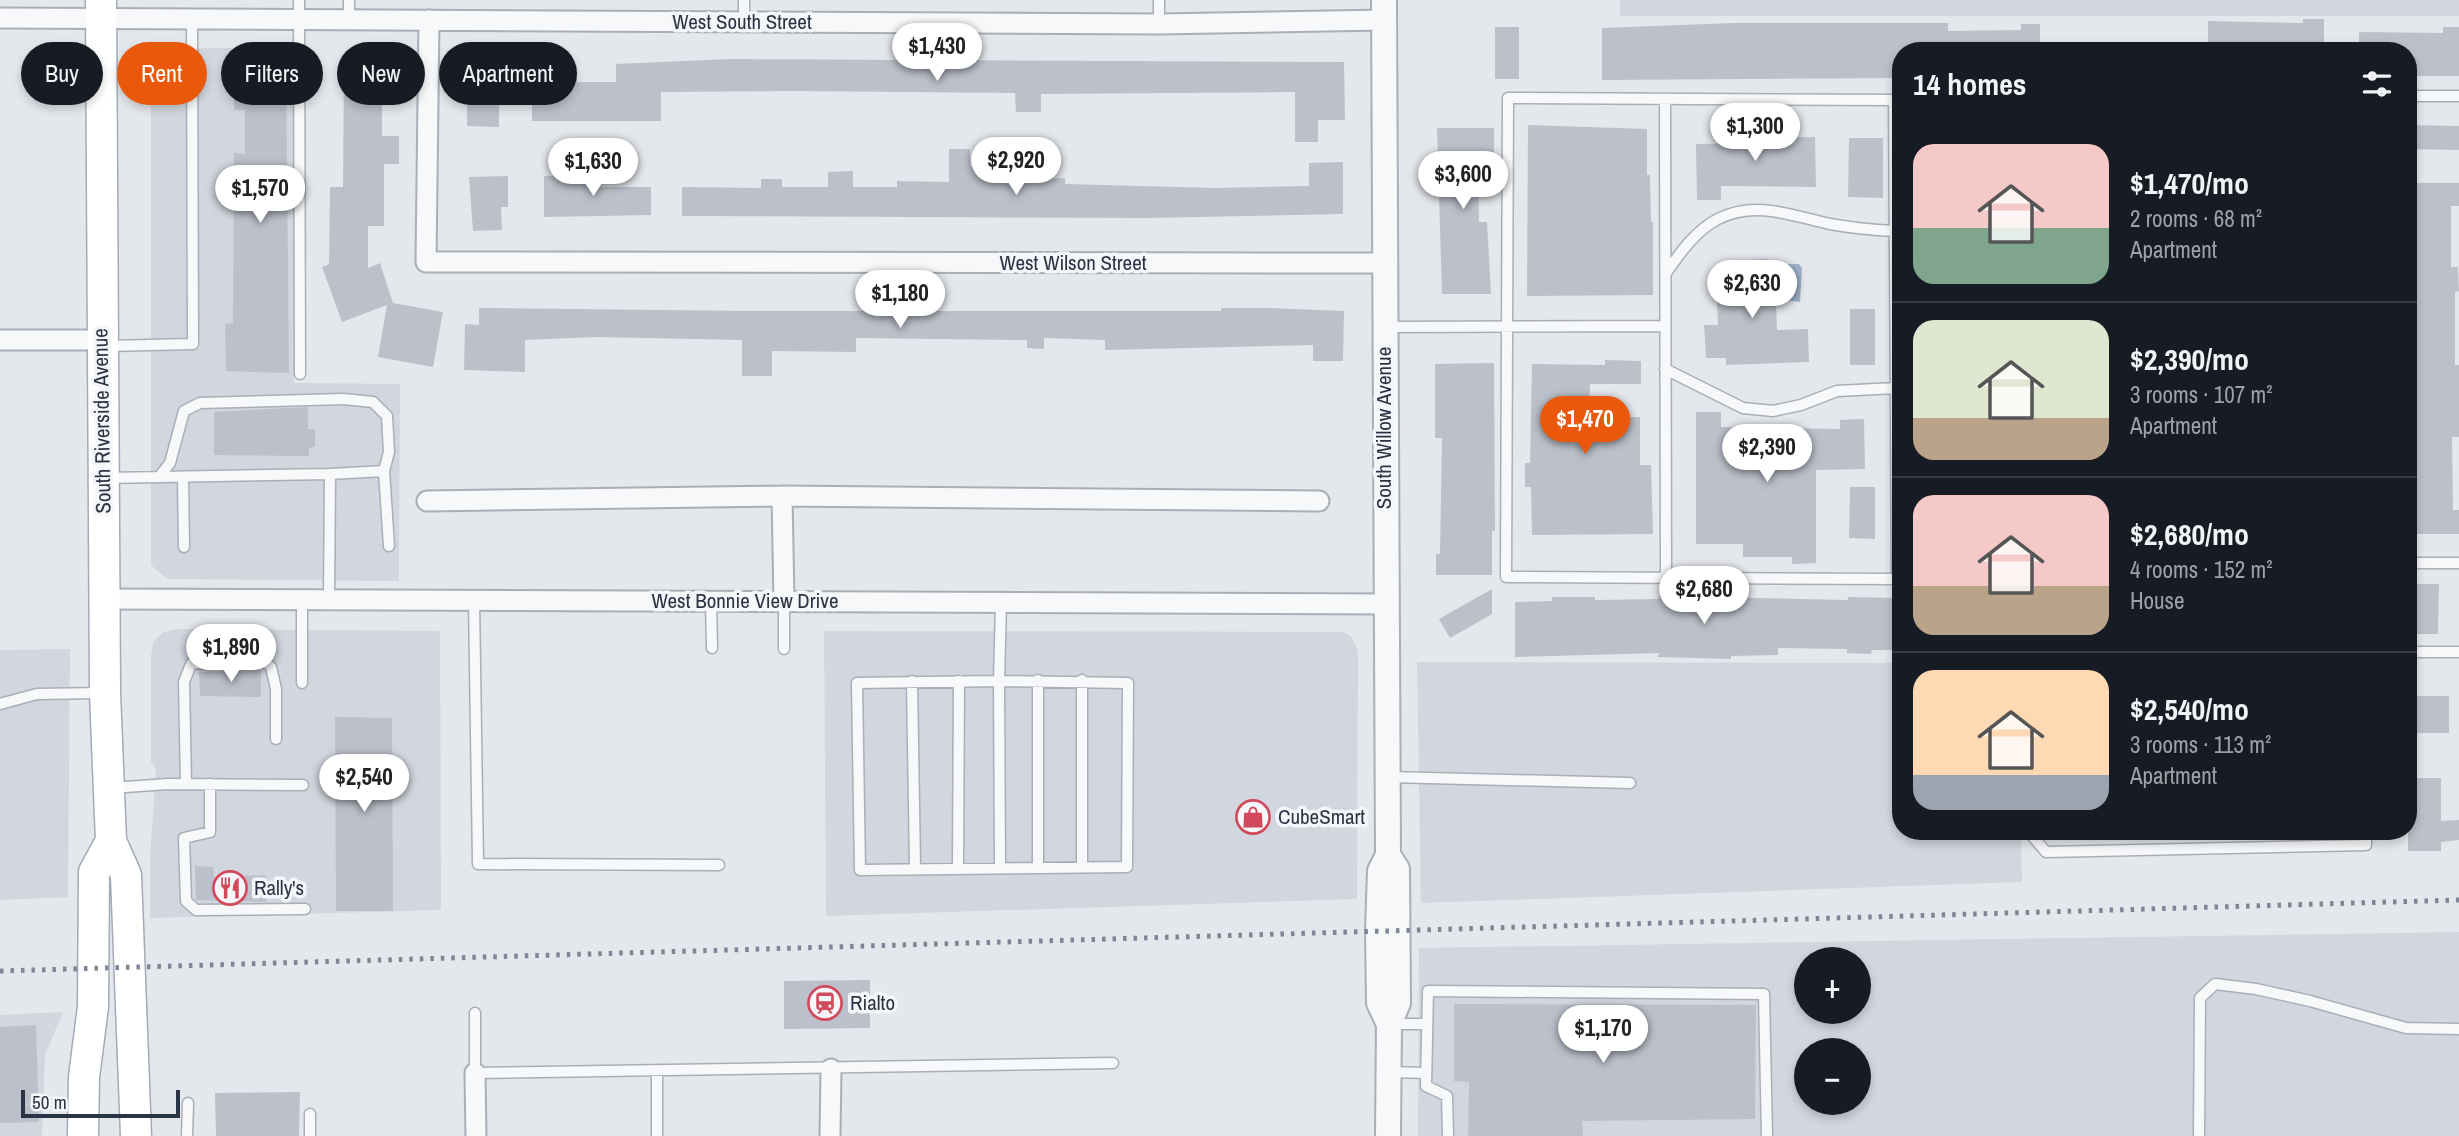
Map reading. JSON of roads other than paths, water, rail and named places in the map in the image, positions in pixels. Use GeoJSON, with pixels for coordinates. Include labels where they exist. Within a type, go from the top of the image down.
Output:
{"type":"FeatureCollection","features":[{"type":"Feature","properties":{"kind":"main road","name":"South Riverside Avenue"},"geometry":{"type":"LineString","coordinates":[[100,8],[100,343],[105,693],[111,841],[126,875],[136,1136]]}},
{"type":"Feature","properties":{"kind":"main road"},"geometry":{"type":"LineString","coordinates":[[83,1136],[84,1077],[93,1007],[94,872],[111,841]]}},
{"type":"Feature","properties":{"kind":"street","name":"West South Street"},"geometry":{"type":"LineString","coordinates":[[0,18],[100,8],[192,18],[300,9],[349,10],[429,20],[1159,24],[1384,10]]}},
{"type":"Feature","properties":{"kind":"street","name":"South Willow Avenue"},"geometry":{"type":"LineString","coordinates":[[1384,10],[1383,263],[1388,855],[1380,871],[1378,931],[1379,1003],[1389,1024],[1388,1136]]}},
{"type":"Feature","properties":{"kind":"street","name":"West Wilson Street"},"geometry":{"type":"LineString","coordinates":[[429,20],[426,262],[1383,263]]}},
{"type":"Feature","properties":{"kind":"street"},"geometry":{"type":"LineString","coordinates":[[0,340],[100,343]]}},
{"type":"Feature","properties":{"kind":"street"},"geometry":{"type":"LineString","coordinates":[[427,501],[782,496],[1319,501]]}},
{"type":"Feature","properties":{"kind":"street"},"geometry":{"type":"LineString","coordinates":[[782,496],[784,601]]}},
{"type":"Feature","properties":{"kind":"street","name":"West Bonnie View Drive"},"geometry":{"type":"LineString","coordinates":[[104,599],[1385,604]]}},
{"type":"Feature","properties":{"kind":"street"},"geometry":{"type":"LineString","coordinates":[[830,1136],[831,1069]]}},
{"type":"Feature","properties":{"kind":"street"},"geometry":{"type":"LineString","coordinates":[[475,1073],[476,1136]]}},
{"type":"Feature","properties":{"kind":"lane"},"geometry":{"type":"LineString","coordinates":[[744,0],[744,22]]}},
{"type":"Feature","properties":{"kind":"lane"},"geometry":{"type":"LineString","coordinates":[[1159,0],[1159,24]]}},
{"type":"Feature","properties":{"kind":"lane"},"geometry":{"type":"LineString","coordinates":[[300,9],[300,374]]}},
{"type":"Feature","properties":{"kind":"lane"},"geometry":{"type":"LineString","coordinates":[[100,343],[193,344],[192,18]]}},
{"type":"Feature","properties":{"kind":"lane"},"geometry":{"type":"LineString","coordinates":[[2417,96],[2459,96]]}},
{"type":"Feature","properties":{"kind":"lane"},"geometry":{"type":"LineString","coordinates":[[1892,100],[1508,98],[1506,328],[1506,577],[1892,579]]}},
{"type":"Feature","properties":{"kind":"lane"},"geometry":{"type":"LineString","coordinates":[[1665,99],[1666,578]]}},
{"type":"Feature","properties":{"kind":"lane"},"geometry":{"type":"LineString","coordinates":[[1665,273],[1687,244],[1718,219],[1751,209],[1779,211],[1861,230],[1892,231]]}},
{"type":"Feature","properties":{"kind":"lane"},"geometry":{"type":"LineString","coordinates":[[1384,327],[1665,326]]}},
{"type":"Feature","properties":{"kind":"lane"},"geometry":{"type":"LineString","coordinates":[[1665,369],[1743,408],[1773,411],[1801,405],[1838,391],[1892,388]]}},
{"type":"Feature","properties":{"kind":"lane"},"geometry":{"type":"LineString","coordinates":[[159,477],[170,463],[184,411],[200,403],[293,399],[373,402],[387,416],[389,452],[384,471],[389,546]]}},
{"type":"Feature","properties":{"kind":"lane"},"geometry":{"type":"LineString","coordinates":[[102,478],[384,471]]}},
{"type":"Feature","properties":{"kind":"lane"},"geometry":{"type":"LineString","coordinates":[[330,474],[330,600]]}},
{"type":"Feature","properties":{"kind":"lane"},"geometry":{"type":"LineString","coordinates":[[183,477],[184,547]]}},
{"type":"Feature","properties":{"kind":"lane"},"geometry":{"type":"LineString","coordinates":[[2417,563],[2459,563]]}},
{"type":"Feature","properties":{"kind":"lane"},"geometry":{"type":"LineString","coordinates":[[302,599],[302,683]]}},
{"type":"Feature","properties":{"kind":"lane"},"geometry":{"type":"LineString","coordinates":[[474,600],[478,864],[719,865]]}},
{"type":"Feature","properties":{"kind":"lane"},"geometry":{"type":"LineString","coordinates":[[711,601],[712,648]]}},
{"type":"Feature","properties":{"kind":"lane"},"geometry":{"type":"LineString","coordinates":[[784,601],[784,649]]}},
{"type":"Feature","properties":{"kind":"lane"},"geometry":{"type":"LineString","coordinates":[[1000,867],[1001,602]]}},
{"type":"Feature","properties":{"kind":"lane"},"geometry":{"type":"LineString","coordinates":[[2417,652],[2459,652]]}},
{"type":"Feature","properties":{"kind":"lane"},"geometry":{"type":"LineString","coordinates":[[186,784],[184,682],[191,664],[253,660],[265,662],[274,674],[276,740]]}},
{"type":"Feature","properties":{"kind":"lane"},"geometry":{"type":"LineString","coordinates":[[1038,680],[1038,867]]}},
{"type":"Feature","properties":{"kind":"lane"},"geometry":{"type":"LineString","coordinates":[[1038,680],[1128,683],[1127,867],[860,870],[858,683],[1038,680]]}},
{"type":"Feature","properties":{"kind":"lane"},"geometry":{"type":"LineString","coordinates":[[1082,680],[1082,866]]}},
{"type":"Feature","properties":{"kind":"lane"},"geometry":{"type":"LineString","coordinates":[[912,681],[915,868]]}},
{"type":"Feature","properties":{"kind":"lane"},"geometry":{"type":"LineString","coordinates":[[958,868],[959,681]]}},
{"type":"Feature","properties":{"kind":"lane"},"geometry":{"type":"LineString","coordinates":[[0,704],[37,694],[105,693]]}},
{"type":"Feature","properties":{"kind":"lane"},"geometry":{"type":"LineString","coordinates":[[1387,777],[1630,783]]}},
{"type":"Feature","properties":{"kind":"lane"},"geometry":{"type":"LineString","coordinates":[[109,788],[186,784],[303,785]]}},
{"type":"Feature","properties":{"kind":"lane"},"geometry":{"type":"LineString","coordinates":[[210,784],[210,832],[184,838],[187,901],[197,910],[304,909]]}},
{"type":"Feature","properties":{"kind":"lane"},"geometry":{"type":"LineString","coordinates":[[2036,840],[2046,852],[2366,845],[2366,840]]}},
{"type":"Feature","properties":{"kind":"lane"},"geometry":{"type":"LineString","coordinates":[[2199,1136],[2200,998],[2215,984],[2296,998],[2406,1028],[2459,1029]]}},
{"type":"Feature","properties":{"kind":"lane"},"geometry":{"type":"LineString","coordinates":[[1448,1136],[1447,1096],[1426,1086],[1428,991],[1764,994],[1767,1136]]}},
{"type":"Feature","properties":{"kind":"lane"},"geometry":{"type":"LineString","coordinates":[[475,1013],[475,1073],[1113,1063]]}},
{"type":"Feature","properties":{"kind":"lane"},"geometry":{"type":"LineString","coordinates":[[1389,1024],[1427,1024]]}},
{"type":"Feature","properties":{"kind":"lane"},"geometry":{"type":"LineString","coordinates":[[657,1072],[657,1136]]}},
{"type":"Feature","properties":{"kind":"lane"},"geometry":{"type":"LineString","coordinates":[[1389,1072],[1426,1073]]}},
{"type":"Feature","properties":{"kind":"lane"},"geometry":{"type":"LineString","coordinates":[[187,1136],[188,1103]]}},
{"type":"Feature","properties":{"kind":"lane"},"geometry":{"type":"LineString","coordinates":[[310,1114],[310,1136]]}},
{"type":"Feature","properties":{"kind":"water"},"geometry":{"type":"Polygon","coordinates":[[[1786,264],[1799,264],[1802,268],[1800,302],[1784,300],[1783,268],[1786,264]]]}},
{"type":"Feature","properties":{"kind":"railway"},"geometry":{"type":"LineString","coordinates":[[0,971],[2459,900]]}},
{"type":"Feature","properties":{"kind":"place","name":"CubeSmart"},"geometry":{"type":"Point","coordinates":[1253,817]}},
{"type":"Feature","properties":{"kind":"place","name":"Rally's"},"geometry":{"type":"Point","coordinates":[230,888]}},
{"type":"Feature","properties":{"kind":"place","name":"Rialto"},"geometry":{"type":"Point","coordinates":[825,1003]}}]}
